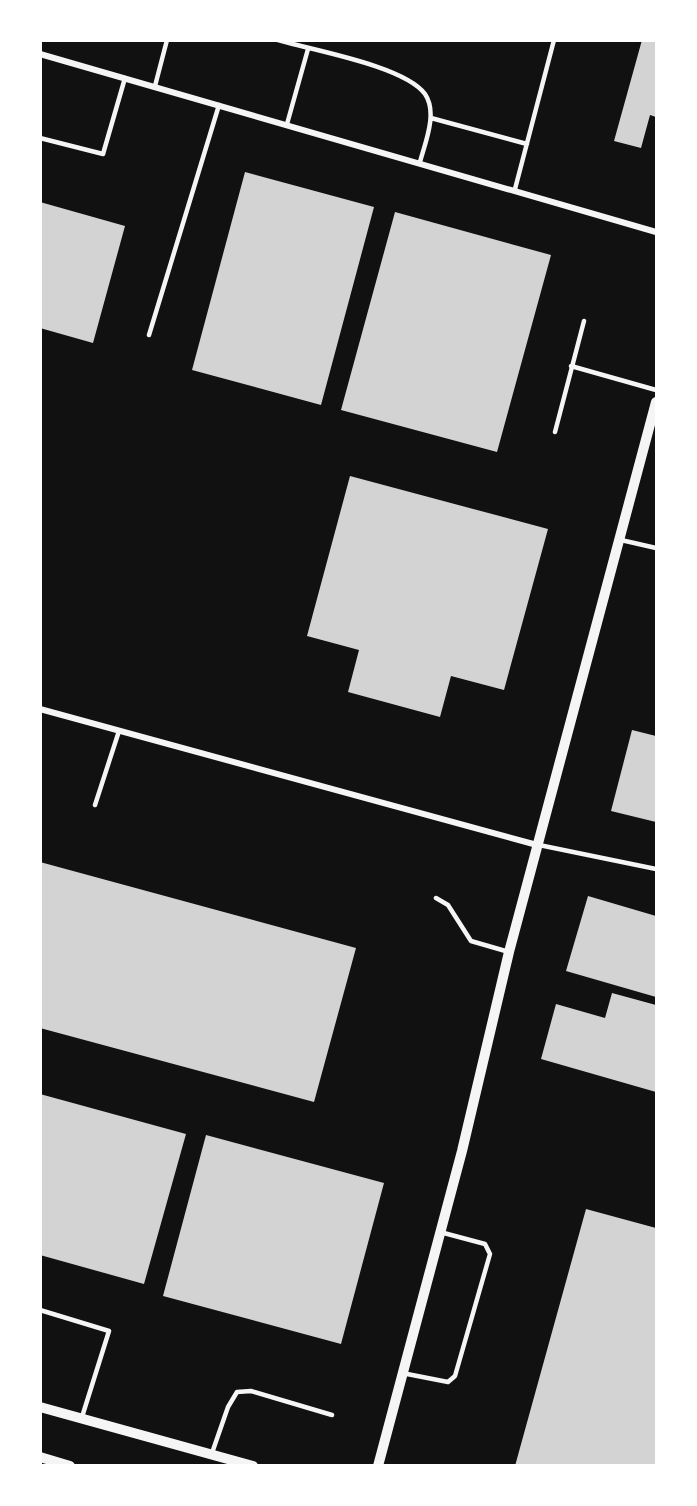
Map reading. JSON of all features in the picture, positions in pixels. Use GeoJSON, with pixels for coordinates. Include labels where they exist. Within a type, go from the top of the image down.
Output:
{"type":"FeatureCollection","features":[{"type":"Feature","properties":{"kind":"street"},"geometry":{"type":"LineString","coordinates":[[40,54],[515,189],[657,232]]}},
{"type":"Feature","properties":{"kind":"street"},"geometry":{"type":"LineString","coordinates":[[378,1466],[440,1232],[537,845],[655,417],[657,402]]}},
{"type":"Feature","properties":{"kind":"street"},"geometry":{"type":"LineString","coordinates":[[40,709],[537,845]]}},
{"type":"Feature","properties":{"kind":"street"},"geometry":{"type":"LineString","coordinates":[[40,1407],[253,1466]]}},
{"type":"Feature","properties":{"kind":"street"},"geometry":{"type":"LineString","coordinates":[[40,1457],[69,1466]]}},
{"type":"Feature","properties":{"kind":"lane"},"geometry":{"type":"LineString","coordinates":[[155,86],[167,40]]}},
{"type":"Feature","properties":{"kind":"lane"},"geometry":{"type":"LineString","coordinates":[[278,40],[397,73],[425,95],[431,118],[420,162]]}},
{"type":"Feature","properties":{"kind":"lane"},"geometry":{"type":"LineString","coordinates":[[515,189],[554,40]]}},
{"type":"Feature","properties":{"kind":"lane"},"geometry":{"type":"LineString","coordinates":[[287,124],[308,49]]}},
{"type":"Feature","properties":{"kind":"lane"},"geometry":{"type":"LineString","coordinates":[[40,138],[103,154],[125,78]]}},
{"type":"Feature","properties":{"kind":"lane"},"geometry":{"type":"LineString","coordinates":[[149,335],[219,105]]}},
{"type":"Feature","properties":{"kind":"lane"},"geometry":{"type":"LineString","coordinates":[[431,118],[527,144]]}},
{"type":"Feature","properties":{"kind":"lane"},"geometry":{"type":"LineString","coordinates":[[555,432],[584,321]]}},
{"type":"Feature","properties":{"kind":"lane"},"geometry":{"type":"LineString","coordinates":[[572,366],[657,390]]}},
{"type":"Feature","properties":{"kind":"lane"},"geometry":{"type":"LineString","coordinates":[[620,540],[657,548]]}},
{"type":"Feature","properties":{"kind":"lane"},"geometry":{"type":"LineString","coordinates":[[95,804],[119,731]]}},
{"type":"Feature","properties":{"kind":"lane"},"geometry":{"type":"LineString","coordinates":[[537,845],[568,853],[657,868]]}},
{"type":"Feature","properties":{"kind":"lane"},"geometry":{"type":"LineString","coordinates":[[436,898],[448,905],[471,941],[509,952]]}},
{"type":"Feature","properties":{"kind":"lane"},"geometry":{"type":"LineString","coordinates":[[402,1373],[448,1382],[455,1376],[490,1254],[485,1244],[440,1232]]}},
{"type":"Feature","properties":{"kind":"lane"},"geometry":{"type":"LineString","coordinates":[[40,1311],[109,1331],[82,1419]]}},
{"type":"Feature","properties":{"kind":"lane"},"geometry":{"type":"LineString","coordinates":[[212,1454],[228,1407],[237,1392],[250,1391],[332,1414]]}},
{"type":"Feature","properties":{"kind":"building"},"geometry":{"type":"Polygon","coordinates":[[[642,40],[656,40],[656,117],[650,115],[641,148],[614,141],[642,40]]]}},
{"type":"Feature","properties":{"kind":"building"},"geometry":{"type":"Polygon","coordinates":[[[245,172],[374,207],[321,405],[192,370],[245,172]]]}},
{"type":"Feature","properties":{"kind":"building"},"geometry":{"type":"Polygon","coordinates":[[[40,202],[125,226],[93,343],[40,328],[40,202]]]}},
{"type":"Feature","properties":{"kind":"building"},"geometry":{"type":"Polygon","coordinates":[[[395,212],[551,255],[497,452],[341,410],[395,212]]]}},
{"type":"Feature","properties":{"kind":"building"},"geometry":{"type":"Polygon","coordinates":[[[350,476],[548,529],[504,690],[451,676],[440,717],[348,692],[359,650],[307,636],[350,476]]]}},
{"type":"Feature","properties":{"kind":"building"},"geometry":{"type":"Polygon","coordinates":[[[632,730],[656,736],[656,822],[611,811],[632,730]]]}},
{"type":"Feature","properties":{"kind":"building"},"geometry":{"type":"Polygon","coordinates":[[[40,862],[356,948],[314,1102],[40,1028],[40,862]]]}},
{"type":"Feature","properties":{"kind":"building"},"geometry":{"type":"Polygon","coordinates":[[[588,896],[656,916],[656,997],[566,971],[588,896]]]}},
{"type":"Feature","properties":{"kind":"building"},"geometry":{"type":"Polygon","coordinates":[[[612,993],[656,1005],[656,1092],[541,1059],[556,1004],[605,1018],[612,993]]]}},
{"type":"Feature","properties":{"kind":"building"},"geometry":{"type":"Polygon","coordinates":[[[40,1094],[186,1134],[144,1284],[40,1255],[40,1094]]]}},
{"type":"Feature","properties":{"kind":"building"},"geometry":{"type":"Polygon","coordinates":[[[206,1135],[384,1183],[341,1344],[163,1296],[206,1135]]]}},
{"type":"Feature","properties":{"kind":"building"},"geometry":{"type":"Polygon","coordinates":[[[586,1209],[656,1228],[656,1466],[515,1466],[586,1209]]]}}]}
